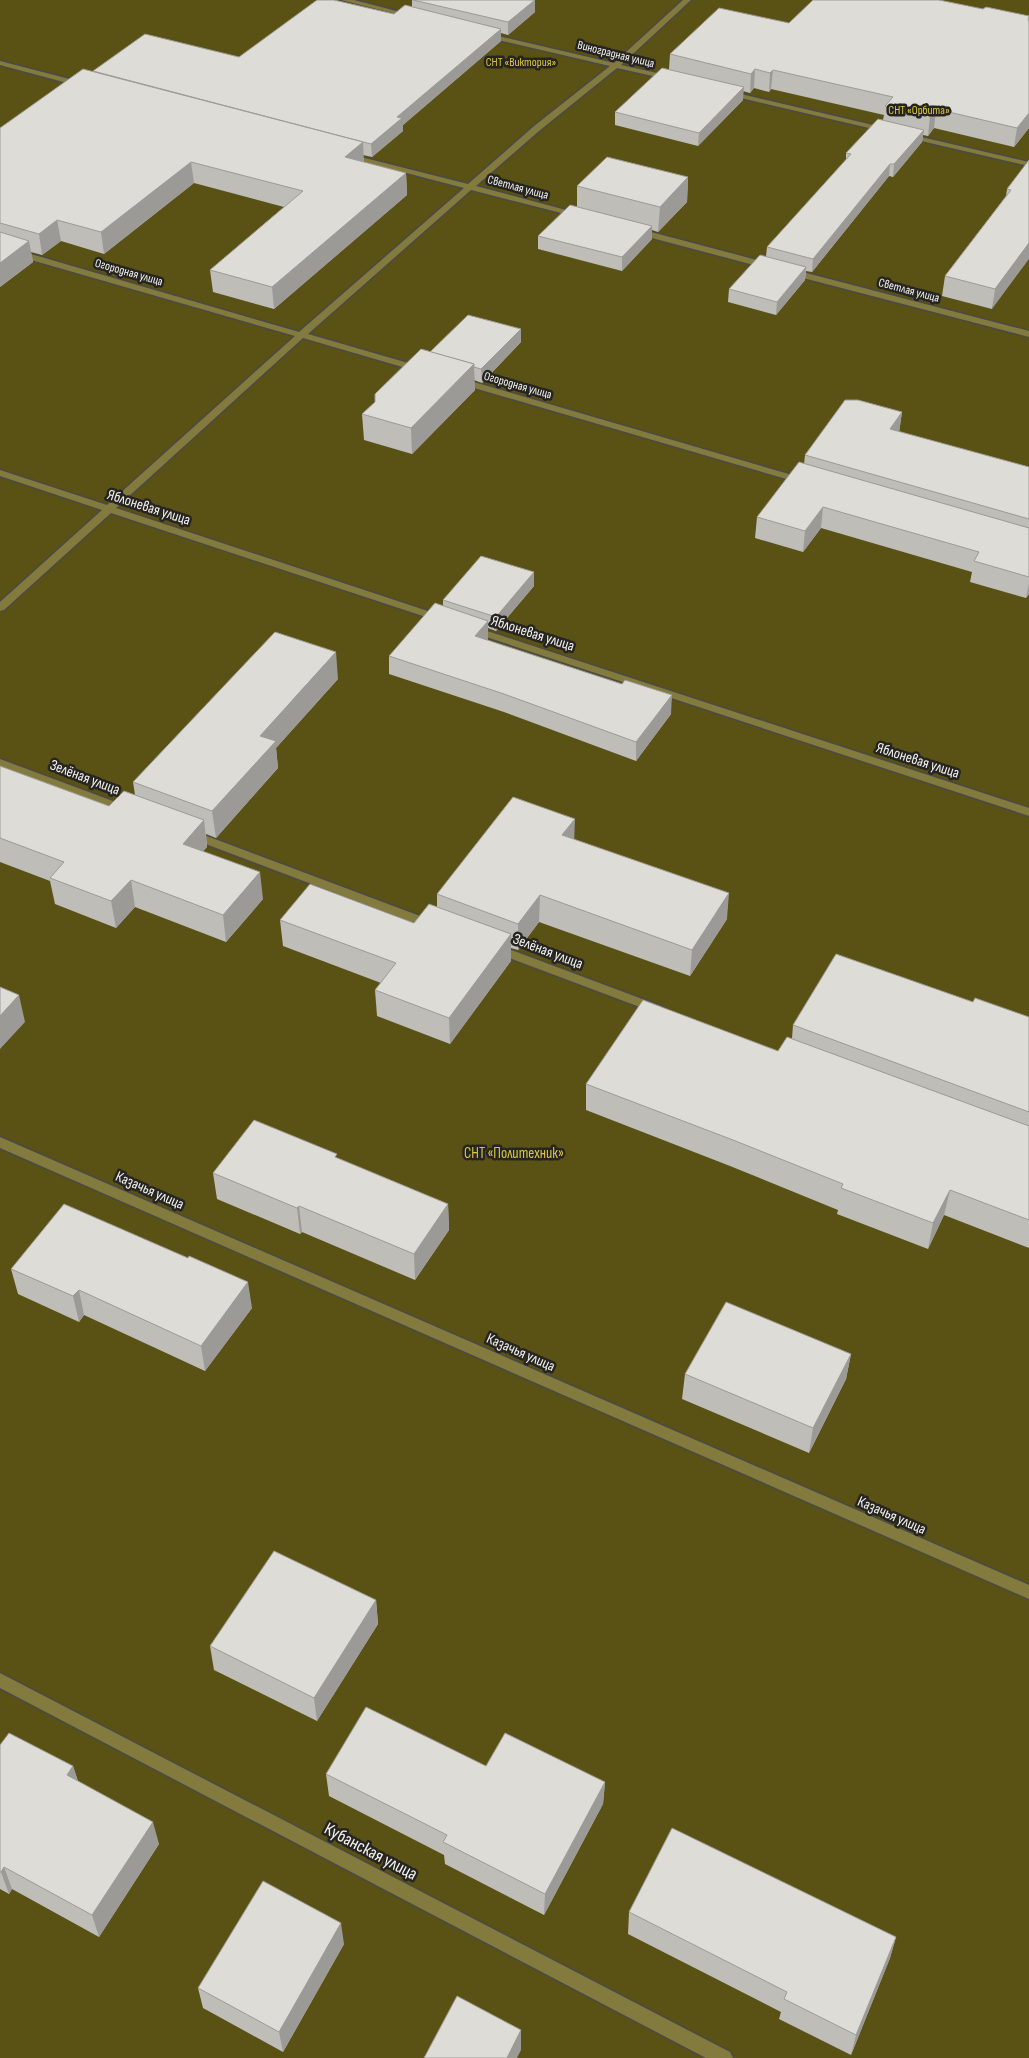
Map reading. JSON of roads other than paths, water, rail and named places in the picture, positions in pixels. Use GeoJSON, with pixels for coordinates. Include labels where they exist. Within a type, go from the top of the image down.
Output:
{"type":"FeatureCollection","features":[{"type":"Feature","properties":{"kind":"street"},"geometry":{"type":"LineString","coordinates":[[345,0],[422,19]]}},
{"type":"Feature","properties":{"kind":"street"},"geometry":{"type":"LineString","coordinates":[[0,608],[301,335],[536,129],[615,66],[686,0]]}},
{"type":"Feature","properties":{"kind":"street","name":"Виноградная улица"},"geometry":{"type":"LineString","coordinates":[[480,33],[682,82]]}},
{"type":"Feature","properties":{"kind":"street"},"geometry":{"type":"LineString","coordinates":[[0,64],[96,89]]}},
{"type":"Feature","properties":{"kind":"street"},"geometry":{"type":"LineString","coordinates":[[721,91],[1029,164]]}},
{"type":"Feature","properties":{"kind":"street","name":"Светлая улица"},"geometry":{"type":"LineString","coordinates":[[335,152],[585,218]]}},
{"type":"Feature","properties":{"kind":"street","name":"Светлая улица"},"geometry":{"type":"LineString","coordinates":[[623,228],[1029,334]]}},
{"type":"Feature","properties":{"kind":"street","name":"Огородная улица"},"geometry":{"type":"LineString","coordinates":[[0,248],[426,371]]}},
{"type":"Feature","properties":{"kind":"street","name":"Огородная улица"},"geometry":{"type":"LineString","coordinates":[[454,379],[809,482]]}},
{"type":"Feature","properties":{"kind":"street","name":"Яблоневая улица"},"geometry":{"type":"LineString","coordinates":[[0,473],[1029,812]]}},
{"type":"Feature","properties":{"kind":"street","name":"Зелёная улица"},"geometry":{"type":"LineString","coordinates":[[0,763],[140,816]]}},
{"type":"Feature","properties":{"kind":"street"},"geometry":{"type":"LineString","coordinates":[[178,830],[440,927]]}},
{"type":"Feature","properties":{"kind":"street","name":"Зелёная улица"},"geometry":{"type":"LineString","coordinates":[[486,945],[664,1011]]}},
{"type":"Feature","properties":{"kind":"street","name":"Казачья улица"},"geometry":{"type":"LineString","coordinates":[[0,1142],[1029,1592]]}},
{"type":"Feature","properties":{"kind":"street","name":"Кубанская улица"},"geometry":{"type":"LineString","coordinates":[[0,1680],[724,2058]]}},
{"type":"Feature","properties":{"kind":"park label","name":"СНТ «Виктория»"},"geometry":{"type":"Point","coordinates":[521,62]}},
{"type":"Feature","properties":{"kind":"park label","name":"СНТ «Орбита»"},"geometry":{"type":"Point","coordinates":[919,110]}},
{"type":"Feature","properties":{"kind":"park label","name":"СНТ «Политехник»"},"geometry":{"type":"Point","coordinates":[514,1153]}}]}
